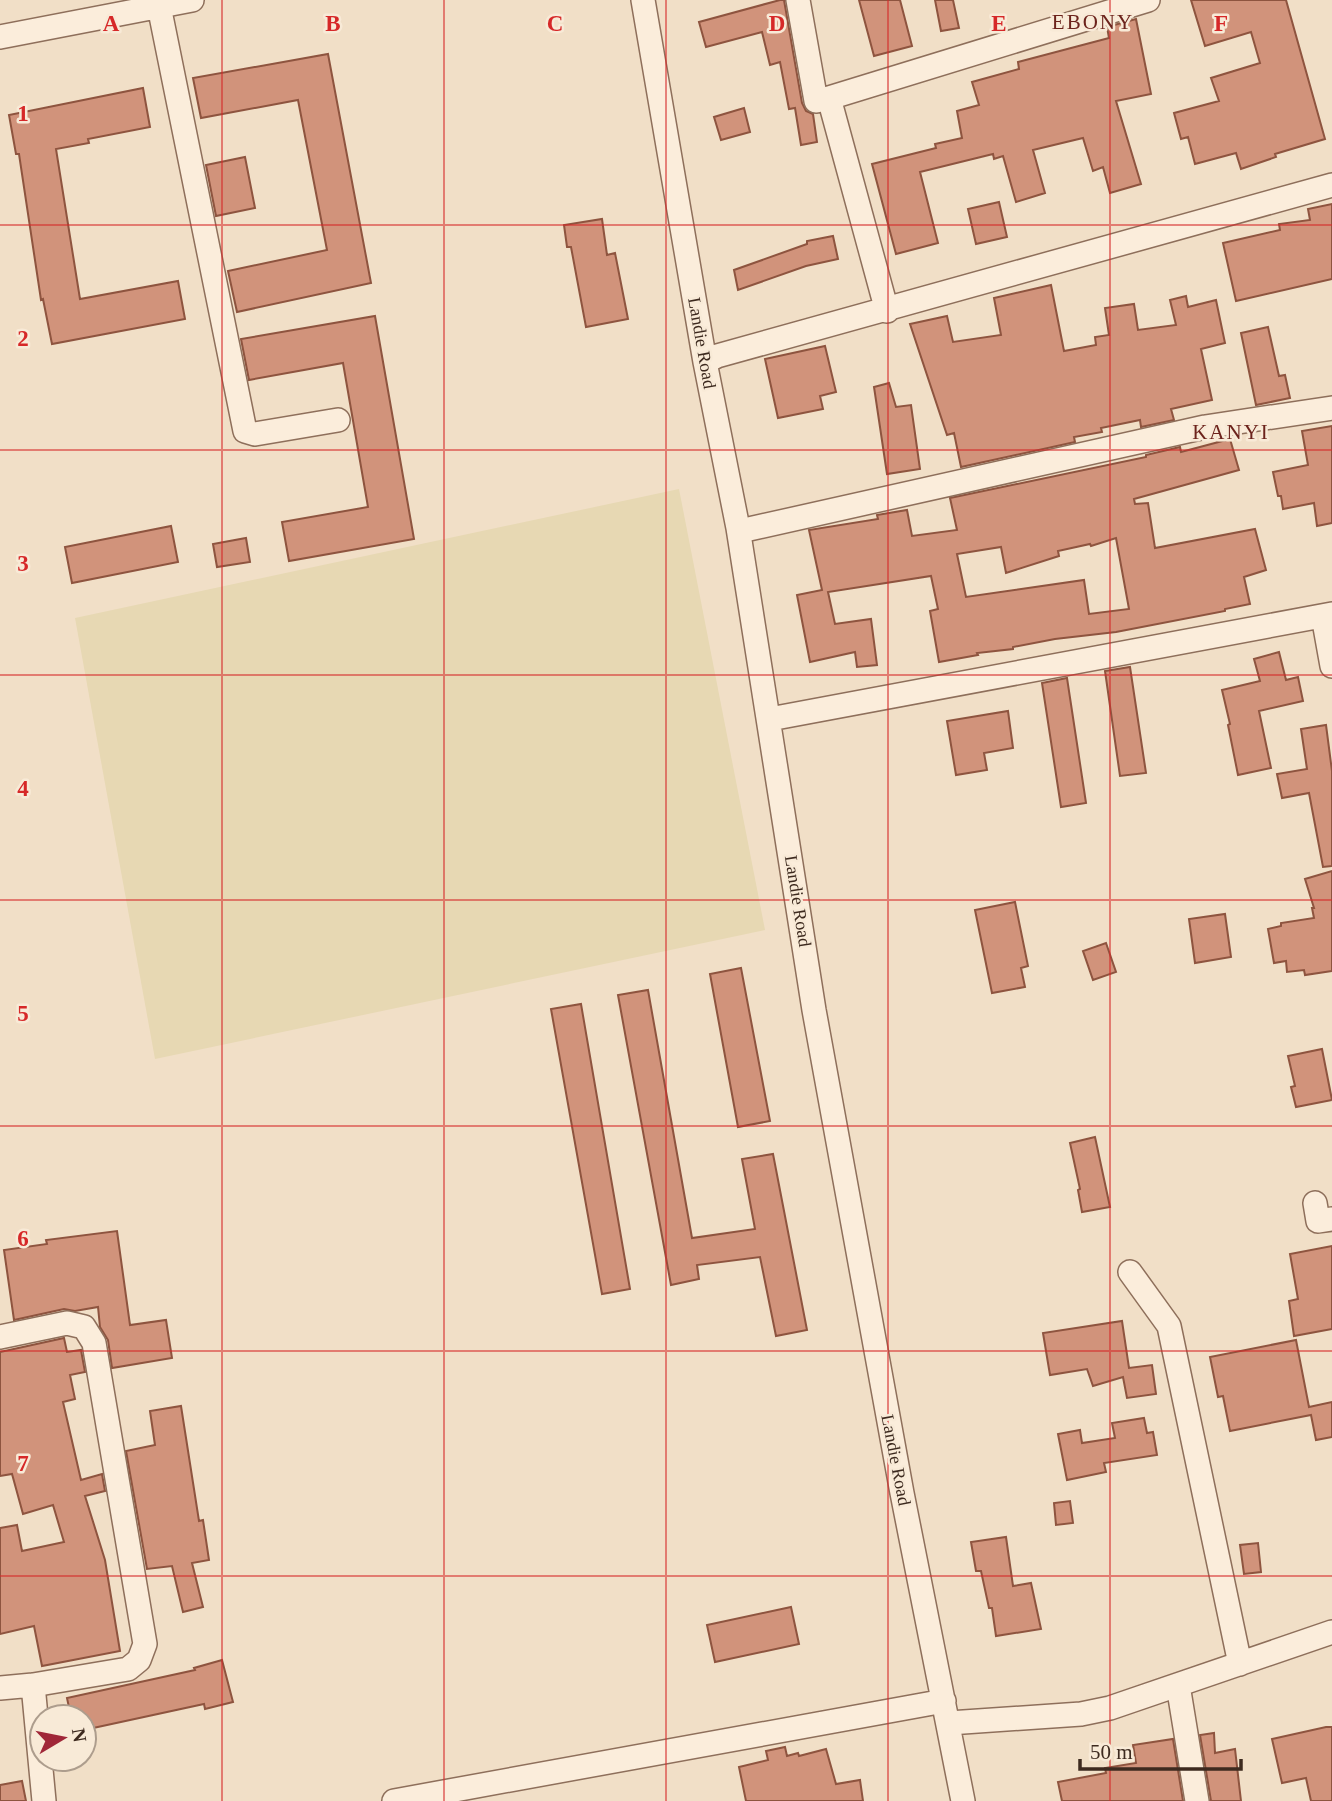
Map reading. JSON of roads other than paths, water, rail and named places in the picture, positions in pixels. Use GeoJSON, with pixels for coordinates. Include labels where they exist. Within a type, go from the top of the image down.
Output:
{"type":"FeatureCollection","features":[{"type":"Feature","properties":{"kind":"street"},"geometry":{"type":"LineString","coordinates":[[0,37],[192,0]]}},
{"type":"Feature","properties":{"kind":"street","name":"Landie Road"},"geometry":{"type":"LineString","coordinates":[[643,0],[705,362],[738,528],[814,1010],[902,1493],[963,1801]]}},
{"type":"Feature","properties":{"kind":"street"},"geometry":{"type":"LineString","coordinates":[[798,0],[816,102],[1148,0]]}},
{"type":"Feature","properties":{"kind":"street"},"geometry":{"type":"LineString","coordinates":[[159,6],[245,431],[255,434],[338,420]]}},
{"type":"Feature","properties":{"kind":"street"},"geometry":{"type":"LineString","coordinates":[[829,98],[887,311]]}},
{"type":"Feature","properties":{"kind":"street"},"geometry":{"type":"LineString","coordinates":[[705,362],[717,356],[887,311],[1332,184]]}},
{"type":"Feature","properties":{"kind":"street"},"geometry":{"type":"LineString","coordinates":[[738,528],[749,528],[1205,427],[1332,408]]}},
{"type":"Feature","properties":{"kind":"street"},"geometry":{"type":"LineString","coordinates":[[770,719],[1327,615],[1332,666]]}},
{"type":"Feature","properties":{"kind":"street"},"geometry":{"type":"LineString","coordinates":[[1130,1272],[1169,1325],[1240,1664]]}},
{"type":"Feature","properties":{"kind":"street"},"geometry":{"type":"LineString","coordinates":[[0,1337],[67,1323],[85,1327],[94,1343],[145,1644],[139,1660],[128,1669],[0,1688]]}},
{"type":"Feature","properties":{"kind":"street"},"geometry":{"type":"LineString","coordinates":[[394,1801],[947,1712],[1081,1714],[1110,1708],[1332,1632]]}},
{"type":"Feature","properties":{"kind":"street"},"geometry":{"type":"LineString","coordinates":[[33,1685],[44,1801]]}},
{"type":"Feature","properties":{"kind":"street"},"geometry":{"type":"LineString","coordinates":[[1178,1685],[1197,1801]]}},
{"type":"Feature","properties":{"kind":"district","name":"EBONY"},"geometry":{"type":"Point","coordinates":[1093,22]}},
{"type":"Feature","properties":{"kind":"district","name":"KANYI"},"geometry":{"type":"Point","coordinates":[1231,432]}}]}
